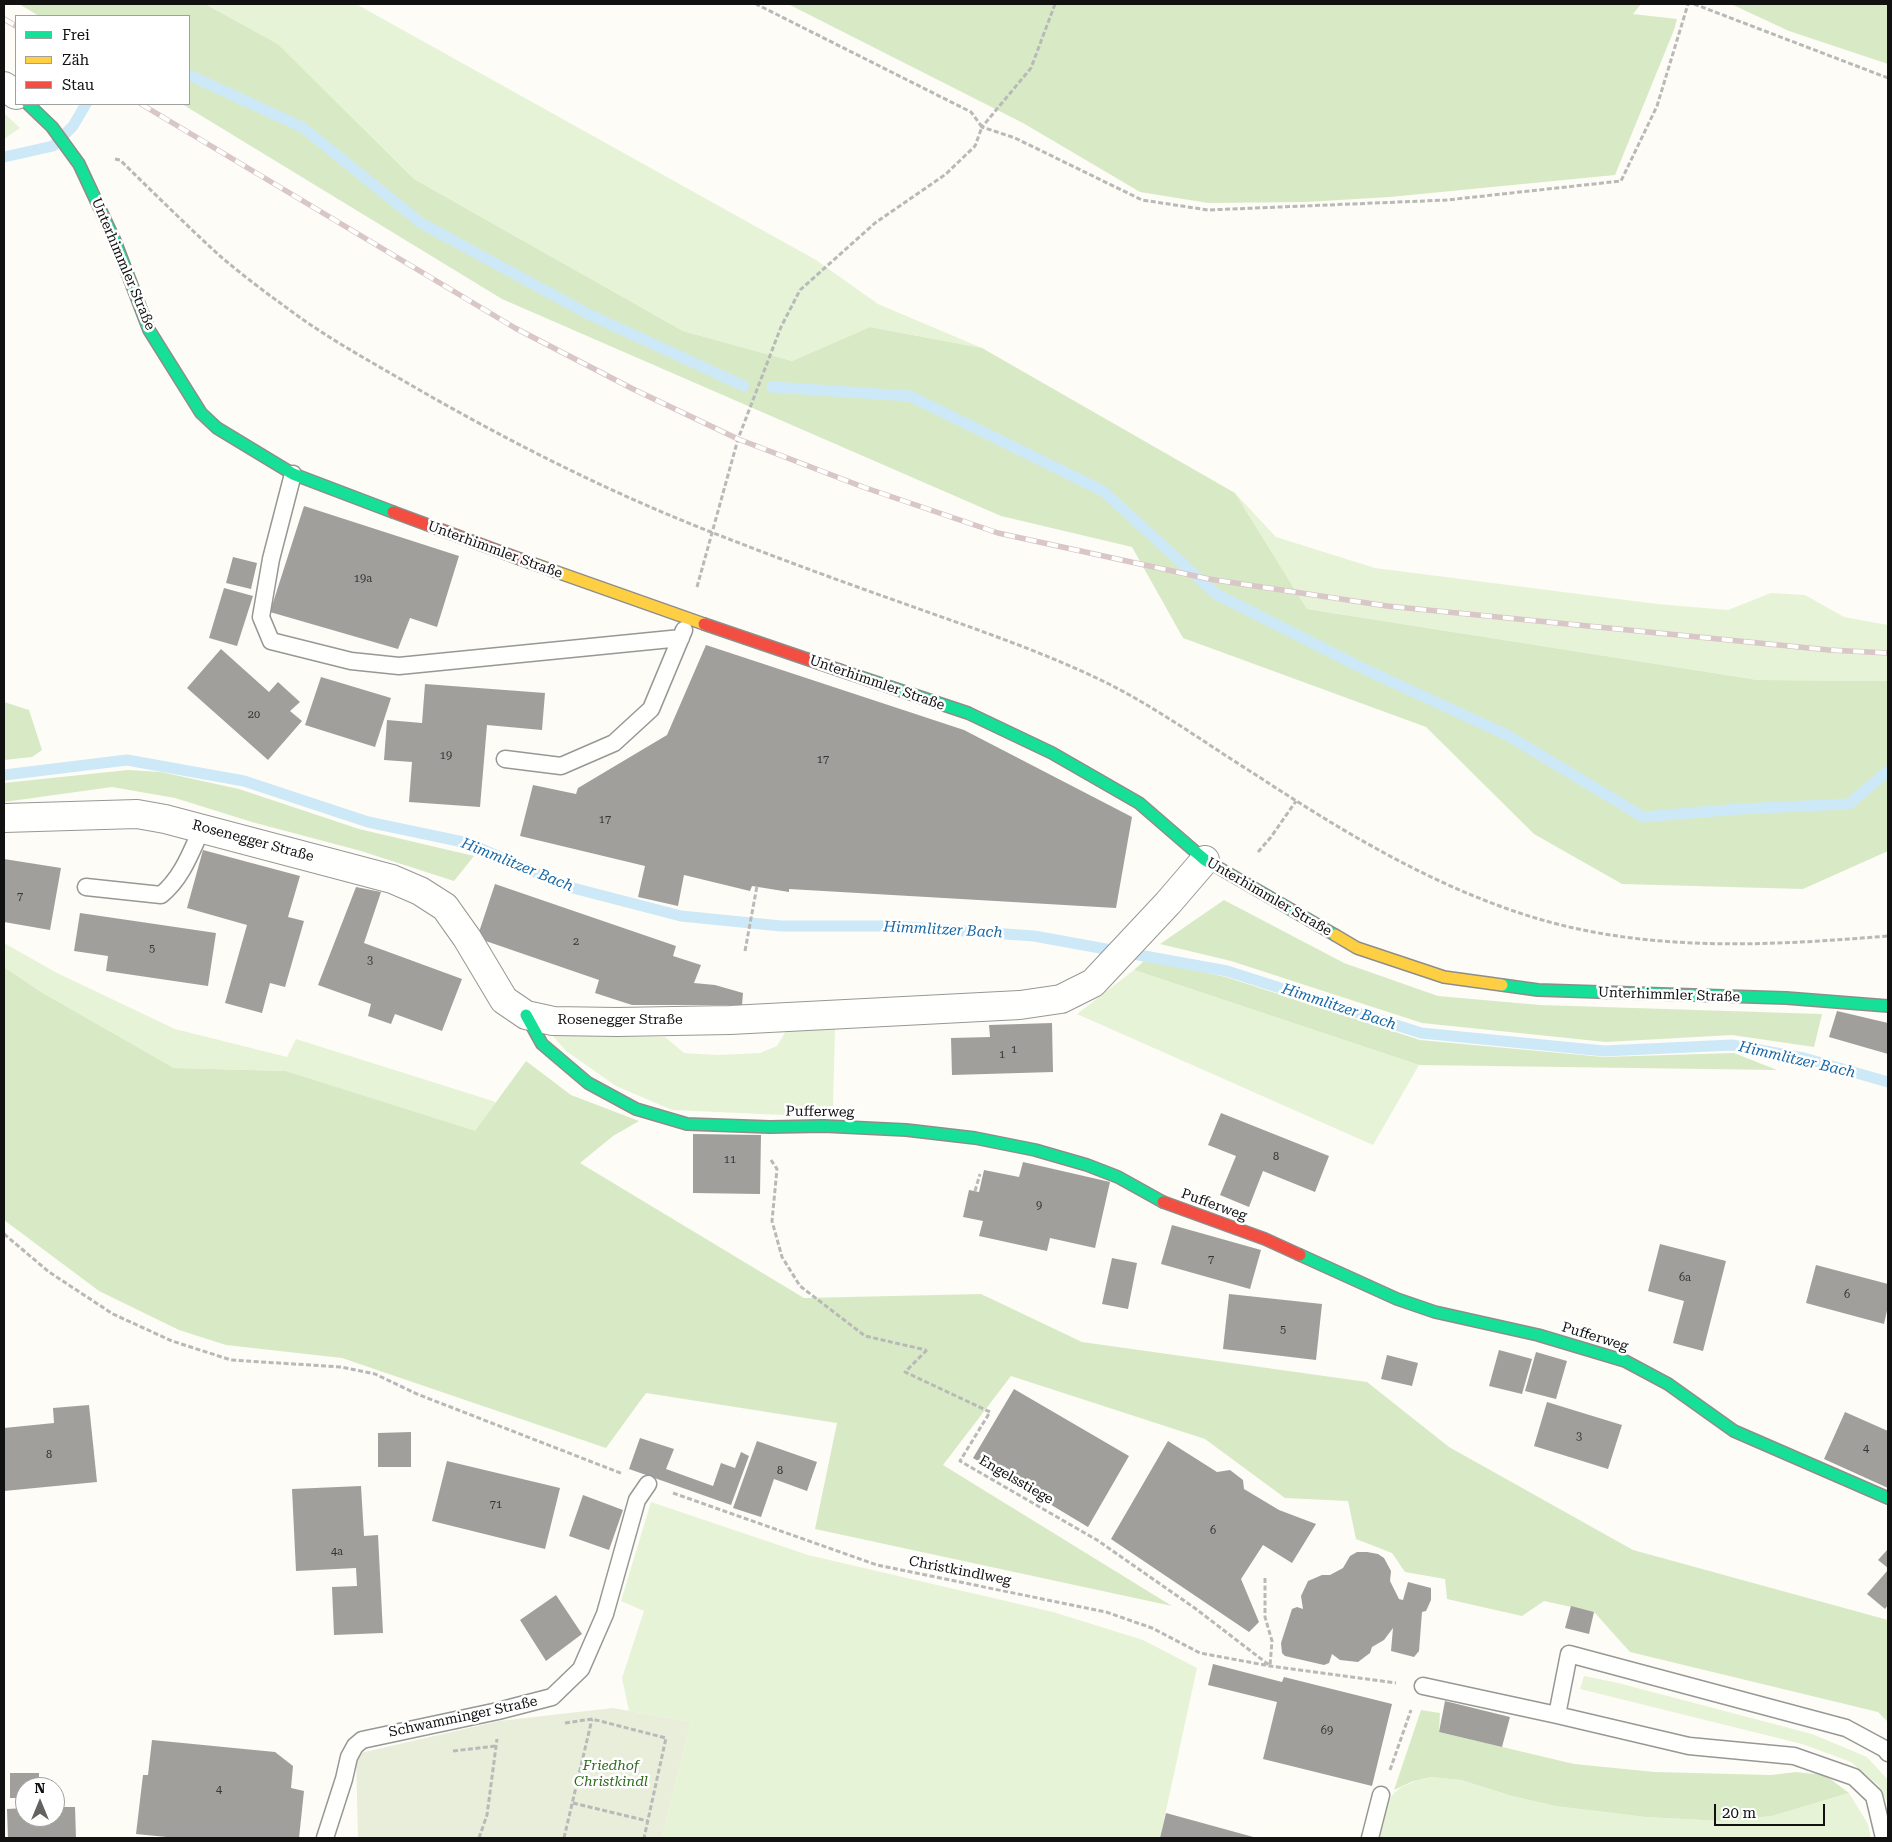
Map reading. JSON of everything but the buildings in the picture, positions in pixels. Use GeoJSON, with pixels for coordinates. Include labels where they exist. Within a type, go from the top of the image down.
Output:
{"type":"FeatureCollection","features":[{"type":"Feature","properties":{"kind":"street"},"geometry":{"type":"LineString","coordinates":[[4,86],[15,94]]}},
{"type":"Feature","properties":{"kind":"street","name":"Unterhimmler Straße"},"geometry":{"type":"LineString","coordinates":[[29,105],[52,126],[76,160],[115,240],[149,330],[201,413],[217,428],[293,474],[476,544],[968,713],[1052,753],[1139,803],[1205,860],[1357,948],[1444,977],[1538,990],[1786,998],[1888,1006]]}},
{"type":"Feature","properties":{"kind":"street","name":"Rosenegger Straße"},"geometry":{"type":"LineString","coordinates":[[4,818],[137,814],[202,828],[392,879],[420,890],[445,907],[467,938],[504,1000],[526,1015],[553,1021],[730,1020],[1020,1004],[1061,999],[1093,983],[1168,903],[1205,860]]}},
{"type":"Feature","properties":{"kind":"street","name":"Pufferweg"},"geometry":{"type":"LineString","coordinates":[[526,1015],[542,1044],[588,1083],[636,1109],[687,1124],[770,1127],[824,1126],[906,1130],[975,1138],[1035,1150],[1086,1165],[1118,1177],[1156,1200],[1265,1239],[1397,1300],[1435,1312],[1538,1335],[1625,1361],[1668,1384],[1734,1431],[1888,1498]]}},
{"type":"Feature","properties":{"kind":"lane"},"geometry":{"type":"LineString","coordinates":[[293,474],[271,559],[261,617],[271,641],[351,661],[399,666],[681,638]]}},
{"type":"Feature","properties":{"kind":"lane"},"geometry":{"type":"LineString","coordinates":[[505,759],[561,766],[614,743],[652,709],[688,618]]}},
{"type":"Feature","properties":{"kind":"lane"},"geometry":{"type":"LineString","coordinates":[[86,887],[161,895],[172,887],[180,875],[202,828]]}},
{"type":"Feature","properties":{"kind":"lane","name":"Schwamminger Straße"},"geometry":{"type":"LineString","coordinates":[[325,1838],[349,1757],[355,1746],[362,1740],[498,1711],[552,1697],[581,1669],[605,1614],[637,1500],[648,1484]]}},
{"type":"Feature","properties":{"kind":"lane"},"geometry":{"type":"LineString","coordinates":[[1557,1715],[1569,1654],[1846,1728],[1885,1749],[1888,1753]]}},
{"type":"Feature","properties":{"kind":"lane"},"geometry":{"type":"LineString","coordinates":[[1423,1686],[1689,1746],[1794,1756],[1854,1776],[1874,1796],[1884,1838]]}},
{"type":"Feature","properties":{"kind":"lane"},"geometry":{"type":"LineString","coordinates":[[1370,1838],[1381,1795]]}},
{"type":"Feature","properties":{"kind":"path"},"geometry":{"type":"LineString","coordinates":[[756,4],[972,112],[982,126],[1015,138],[1142,200],[1208,210],[1447,200],[1621,181],[1657,106],[1688,4]]}},
{"type":"Feature","properties":{"kind":"path"},"geometry":{"type":"LineString","coordinates":[[688,618],[738,439],[781,327],[800,290],[876,223],[946,174],[975,146],[982,126],[1031,68],[1055,4]]}},
{"type":"Feature","properties":{"kind":"path"},"geometry":{"type":"LineString","coordinates":[[1694,4],[1888,78]]}},
{"type":"Feature","properties":{"kind":"path"},"geometry":{"type":"LineString","coordinates":[[76,160],[103,157],[120,160],[222,258],[286,308],[348,348],[451,408],[556,465],[640,503],[712,532],[843,582],[1030,649],[1109,684],[1171,719],[1296,801],[1341,828],[1432,877],[1491,904],[1556,923],[1629,939],[1712,944],[1796,943],[1888,936]]}},
{"type":"Feature","properties":{"kind":"path"},"geometry":{"type":"LineString","coordinates":[[1235,877],[1271,837],[1296,801]]}},
{"type":"Feature","properties":{"kind":"path"},"geometry":{"type":"LineString","coordinates":[[745,951],[757,886]]}},
{"type":"Feature","properties":{"kind":"path","name":"Engelsstiege"},"geometry":{"type":"LineString","coordinates":[[770,1127],[768,1157],[777,1169],[772,1221],[782,1257],[800,1286],[865,1336],[927,1350],[904,1372],[990,1412],[960,1461],[1097,1540],[1196,1609],[1270,1666]]}},
{"type":"Feature","properties":{"kind":"path","name":"Christkindlweg"},"geometry":{"type":"LineString","coordinates":[[4,1234],[49,1272],[113,1314],[172,1341],[231,1360],[341,1367],[375,1374],[417,1394],[648,1484],[877,1565],[1106,1612],[1152,1628],[1200,1653],[1270,1666],[1423,1686]]}},
{"type":"Feature","properties":{"kind":"path"},"geometry":{"type":"LineString","coordinates":[[1265,1578],[1265,1617],[1272,1642],[1270,1666]]}},
{"type":"Feature","properties":{"kind":"path"},"geometry":{"type":"LineString","coordinates":[[1381,1795],[1411,1710]]}},
{"type":"Feature","properties":{"kind":"path"},"geometry":{"type":"LineString","coordinates":[[564,1838],[592,1719],[666,1738],[644,1838]]}},
{"type":"Feature","properties":{"kind":"path"},"geometry":{"type":"LineString","coordinates":[[479,1838],[487,1815],[498,1732]]}},
{"type":"Feature","properties":{"kind":"path"},"geometry":{"type":"LineString","coordinates":[[451,1752],[496,1746]]}},
{"type":"Feature","properties":{"kind":"path"},"geometry":{"type":"LineString","coordinates":[[572,1803],[648,1820]]}},
{"type":"Feature","properties":{"kind":"green space"},"geometry":{"type":"Polygon","coordinates":[[[19,4],[205,4],[278,44],[414,179],[683,331],[792,361],[870,327],[982,348],[1235,493],[1307,609],[1758,680],[1888,681],[1888,851],[1803,889],[1622,884],[1534,834],[1426,727],[1183,638],[1132,547],[1001,516],[502,299],[184,105],[190,105],[190,15],[37,15],[19,4]]]}},
{"type":"Feature","properties":{"kind":"green space"},"geometry":{"type":"Polygon","coordinates":[[[205,4],[356,4],[816,260],[878,304],[982,348],[870,327],[792,361],[683,331],[414,179],[278,44],[205,4]]]}},
{"type":"Feature","properties":{"kind":"green space"},"geometry":{"type":"Polygon","coordinates":[[[788,4],[1641,4],[1633,14],[1677,19],[1615,175],[1390,197],[1306,202],[1208,203],[1140,192],[1023,123],[788,4]]]}},
{"type":"Feature","properties":{"kind":"green space"},"geometry":{"type":"Polygon","coordinates":[[[1731,4],[1888,4],[1888,64],[1789,31],[1731,4]]]}},
{"type":"Feature","properties":{"kind":"green space"},"geometry":{"type":"Polygon","coordinates":[[[4,113],[20,128],[4,139],[4,113]]]}},
{"type":"Feature","properties":{"kind":"green space"},"geometry":{"type":"Polygon","coordinates":[[[1235,493],[1276,537],[1375,568],[1657,604],[1728,610],[1771,593],[1805,595],[1844,617],[1888,625],[1888,681],[1758,680],[1307,609],[1235,493]]]}},
{"type":"Feature","properties":{"kind":"green space"},"geometry":{"type":"Polygon","coordinates":[[[4,702],[29,710],[42,750],[32,757],[4,760],[4,702]]]}},
{"type":"Feature","properties":{"kind":"green space"},"geometry":{"type":"Polygon","coordinates":[[[128,770],[161,772],[239,789],[359,829],[474,856],[454,881],[361,851],[252,822],[175,798],[112,787],[4,802],[4,783],[128,770]]]}},
{"type":"Feature","properties":{"kind":"green space"},"geometry":{"type":"Polygon","coordinates":[[[1224,900],[1344,963],[1438,996],[1540,1005],[1822,1014],[1814,1047],[1732,1035],[1606,1042],[1422,1023],[1231,961],[1160,944],[1224,900]]]}},
{"type":"Feature","properties":{"kind":"green space"},"geometry":{"type":"Polygon","coordinates":[[[4,943],[57,973],[175,1029],[287,1057],[296,1039],[496,1102],[475,1132],[286,1071],[174,1068],[41,992],[4,967],[4,943]]]}},
{"type":"Feature","properties":{"kind":"green space"},"geometry":{"type":"Polygon","coordinates":[[[1146,959],[1226,977],[1420,1040],[1603,1057],[1734,1053],[1777,1070],[1419,1065],[1134,970],[1146,959]]]}},
{"type":"Feature","properties":{"kind":"green space"},"geometry":{"type":"Polygon","coordinates":[[[4,967],[41,992],[174,1068],[286,1071],[475,1131],[526,1061],[571,1095],[639,1121],[613,1136],[580,1163],[804,1298],[981,1294],[1082,1342],[1367,1382],[1449,1447],[1633,1550],[1888,1620],[1888,1722],[1878,1712],[1630,1652],[1594,1612],[1544,1601],[1522,1616],[1447,1599],[1445,1579],[1405,1572],[1392,1553],[1356,1539],[1348,1501],[1285,1498],[1205,1439],[1011,1376],[943,1465],[1172,1606],[815,1529],[837,1423],[646,1393],[606,1448],[342,1358],[226,1345],[179,1330],[99,1291],[4,1220],[4,967]]]}},
{"type":"Feature","properties":{"kind":"green space"},"geometry":{"type":"Polygon","coordinates":[[[1134,970],[1419,1065],[1373,1145],[1077,1014],[1134,970]]]}},
{"type":"Feature","properties":{"kind":"green space"},"geometry":{"type":"Polygon","coordinates":[[[835,1029],[833,1106],[798,1109],[784,1115],[672,1110],[616,1086],[566,1051],[552,1035],[665,1037],[684,1053],[718,1055],[760,1053],[777,1046],[786,1031],[835,1029]]]}},
{"type":"Feature","properties":{"kind":"green space"},"geometry":{"type":"Polygon","coordinates":[[[651,1502],[808,1555],[1053,1612],[1143,1640],[1197,1668],[1160,1838],[662,1838],[691,1722],[629,1711],[622,1678],[644,1611],[621,1601],[651,1502]]]}},
{"type":"Feature","properties":{"kind":"green space"},"geometry":{"type":"Polygon","coordinates":[[[1584,1676],[1618,1683],[1812,1734],[1867,1757],[1888,1780],[1888,1804],[1879,1786],[1851,1762],[1802,1744],[1580,1689],[1584,1676]]]}},
{"type":"Feature","properties":{"kind":"green space","name":"Friedhof Christkindl"},"geometry":{"type":"Polygon","coordinates":[[[613,1708],[691,1722],[662,1838],[358,1838],[356,1754],[499,1721],[613,1708]]]}},
{"type":"Feature","properties":{"kind":"green space"},"geometry":{"type":"Polygon","coordinates":[[[1421,1710],[1440,1713],[1439,1732],[1574,1764],[1655,1772],[1771,1775],[1796,1772],[1825,1775],[1849,1793],[1772,1816],[1721,1821],[1645,1817],[1555,1806],[1512,1796],[1461,1780],[1430,1777],[1411,1782],[1394,1790],[1421,1710]]]}},
{"type":"Feature","properties":{"kind":"green space"},"geometry":{"type":"Polygon","coordinates":[[[1430,1777],[1461,1780],[1512,1796],[1555,1806],[1645,1817],[1721,1821],[1772,1816],[1849,1793],[1868,1824],[1871,1838],[1379,1838],[1388,1803],[1397,1790],[1415,1781],[1430,1777]]]}},
{"type":"Feature","properties":{"kind":"waterway"},"geometry":{"type":"LineString","coordinates":[[190,75],[302,127],[421,223],[588,314],[744,386]]}},
{"type":"Feature","properties":{"kind":"waterway"},"geometry":{"type":"LineString","coordinates":[[4,157],[53,146],[73,126],[85,105]]}},
{"type":"Feature","properties":{"kind":"waterway"},"geometry":{"type":"LineString","coordinates":[[772,387],[910,396],[1103,491],[1216,594],[1362,668],[1507,735],[1643,817],[1739,809],[1849,804],[1888,771]]}},
{"type":"Feature","properties":{"kind":"waterway","name":"Himmlitzer Bach"},"geometry":{"type":"LineString","coordinates":[[4,775],[127,760],[244,781],[368,822],[468,843],[569,887],[681,916],[781,926],[894,926],[1034,936],[1227,971],[1421,1033],[1604,1051],[1732,1045],[1804,1058],[1888,1082]]}},
{"type":"Feature","properties":{"kind":"railway"},"geometry":{"type":"LineString","coordinates":[[4,19],[15,25]]}},
{"type":"Feature","properties":{"kind":"railway"},"geometry":{"type":"LineString","coordinates":[[143,105],[515,328],[633,389],[738,439],[863,487],[998,533],[1209,579],[1387,606],[1829,650],[1888,653]]}},
{"type":"Feature","properties":{"kind":"traffic: fast"},"geometry":{"type":"LineString","coordinates":[[29,105],[52,127],[79,164],[115,241],[149,330],[201,413],[217,428],[293,474],[393,512]]}},
{"type":"Feature","properties":{"kind":"traffic: fast"},"geometry":{"type":"LineString","coordinates":[[839,670],[968,713],[1052,753],[1139,803],[1205,860],[1335,935]]}},
{"type":"Feature","properties":{"kind":"traffic: fast"},"geometry":{"type":"LineString","coordinates":[[1502,985],[1538,990],[1786,998],[1888,1006]]}},
{"type":"Feature","properties":{"kind":"traffic: fast"},"geometry":{"type":"LineString","coordinates":[[526,1015],[542,1044],[588,1083],[636,1109],[687,1124],[770,1127],[824,1126],[906,1130],[975,1138],[1035,1150],[1087,1165],[1118,1177],[1163,1202]]}},
{"type":"Feature","properties":{"kind":"traffic: fast"},"geometry":{"type":"LineString","coordinates":[[1300,1255],[1397,1299],[1435,1312],[1538,1335],[1625,1361],[1668,1384],[1734,1431],[1888,1498]]}},
{"type":"Feature","properties":{"kind":"traffic: slow"},"geometry":{"type":"LineString","coordinates":[[520,559],[704,624]]}},
{"type":"Feature","properties":{"kind":"traffic: slow"},"geometry":{"type":"LineString","coordinates":[[1335,935],[1357,948],[1444,977],[1502,985]]}},
{"type":"Feature","properties":{"kind":"traffic: jam"},"geometry":{"type":"LineString","coordinates":[[393,512],[520,559]]}},
{"type":"Feature","properties":{"kind":"traffic: jam"},"geometry":{"type":"LineString","coordinates":[[704,624],[839,670]]}},
{"type":"Feature","properties":{"kind":"traffic: jam"},"geometry":{"type":"LineString","coordinates":[[1163,1202],[1265,1239],[1300,1255]]}}]}
